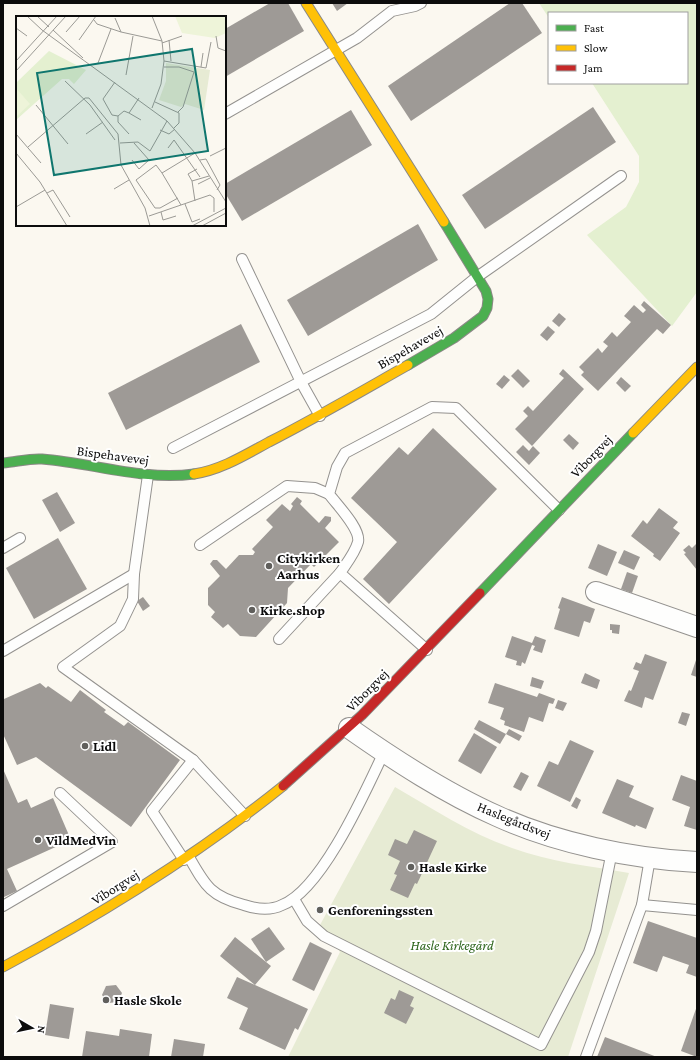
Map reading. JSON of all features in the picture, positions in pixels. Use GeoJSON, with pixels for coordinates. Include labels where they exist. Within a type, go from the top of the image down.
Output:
{"type":"FeatureCollection","features":[{"type":"Feature","properties":{"kind":"street","name":"Bispehavevej"},"geometry":{"type":"LineString","coordinates":[[3,463],[41,459],[148,475],[178,476],[209,472],[232,462],[320,416],[441,346],[475,324],[483,316],[487,308],[488,299],[486,291],[410,166],[306,3]]}},
{"type":"Feature","properties":{"kind":"street","name":"Viborgvej"},"geometry":{"type":"LineString","coordinates":[[3,967],[63,936],[187,858],[283,786],[349,728],[427,650],[697,367]]}},
{"type":"Feature","properties":{"kind":"street"},"geometry":{"type":"LineString","coordinates":[[596,592],[697,627]]}},
{"type":"Feature","properties":{"kind":"street","name":"Haslegårdsvej"},"geometry":{"type":"LineString","coordinates":[[349,728],[384,752],[450,793],[498,817],[542,833],[612,851],[650,858],[697,862]]}},
{"type":"Feature","properties":{"kind":"lane"},"geometry":{"type":"LineString","coordinates":[[226,113],[357,38],[392,11],[415,6],[421,3]]}},
{"type":"Feature","properties":{"kind":"lane"},"geometry":{"type":"LineString","coordinates":[[173,448],[431,314],[477,277],[621,176]]}},
{"type":"Feature","properties":{"kind":"lane"},"geometry":{"type":"LineString","coordinates":[[242,260],[301,382],[320,416]]}},
{"type":"Feature","properties":{"kind":"lane"},"geometry":{"type":"LineString","coordinates":[[329,494],[337,467],[345,453],[432,407],[456,408],[559,510]]}},
{"type":"Feature","properties":{"kind":"lane"},"geometry":{"type":"LineString","coordinates":[[148,475],[134,574],[133,599],[120,626],[63,667],[193,760],[245,816]]}},
{"type":"Feature","properties":{"kind":"lane"},"geometry":{"type":"LineString","coordinates":[[200,545],[288,486],[315,488],[329,494],[355,528],[358,541],[340,573],[279,640]]}},
{"type":"Feature","properties":{"kind":"lane"},"geometry":{"type":"LineString","coordinates":[[3,548],[20,538]]}},
{"type":"Feature","properties":{"kind":"lane"},"geometry":{"type":"LineString","coordinates":[[340,573],[427,650]]}},
{"type":"Feature","properties":{"kind":"lane"},"geometry":{"type":"LineString","coordinates":[[3,651],[134,574]]}},
{"type":"Feature","properties":{"kind":"lane"},"geometry":{"type":"LineString","coordinates":[[193,760],[152,811],[205,885],[220,896],[235,903],[264,909],[284,905],[294,899],[311,882],[332,852],[365,793],[384,752]]}},
{"type":"Feature","properties":{"kind":"lane"},"geometry":{"type":"LineString","coordinates":[[3,906],[112,842],[60,793]]}},
{"type":"Feature","properties":{"kind":"lane"},"geometry":{"type":"LineString","coordinates":[[294,899],[306,921],[324,936],[541,1045],[589,952],[596,931],[612,851]]}},
{"type":"Feature","properties":{"kind":"lane"},"geometry":{"type":"LineString","coordinates":[[586,1057],[642,905],[650,858]]}},
{"type":"Feature","properties":{"kind":"lane"},"geometry":{"type":"LineString","coordinates":[[642,905],[697,910]]}},
{"type":"Feature","properties":{"kind":"green space"},"geometry":{"type":"Polygon","coordinates":[[[539,3],[697,3],[697,292],[672,326],[587,235],[626,207],[639,182],[639,156],[593,84],[688,84],[688,12],[548,12],[548,16],[539,3]]]}},
{"type":"Feature","properties":{"kind":"green space","name":"Hasle Kirkegård"},"geometry":{"type":"Polygon","coordinates":[[[395,787],[482,836],[512,848],[555,860],[629,873],[568,1057],[288,1057],[340,952],[320,925],[395,787]]]}},
{"type":"Feature","properties":{"kind":"building"},"geometry":{"type":"Polygon","coordinates":[[[270,3],[288,3],[304,31],[226,76],[226,28],[270,3]]]}},
{"type":"Feature","properties":{"kind":"building"},"geometry":{"type":"Polygon","coordinates":[[[332,3],[348,3],[337,11],[332,3]]]}},
{"type":"Feature","properties":{"kind":"building"},"geometry":{"type":"Polygon","coordinates":[[[510,3],[522,3],[542,33],[411,121],[388,86],[510,3]]]}},
{"type":"Feature","properties":{"kind":"building"},"geometry":{"type":"Polygon","coordinates":[[[593,107],[616,142],[485,229],[462,195],[593,107]]]}},
{"type":"Feature","properties":{"kind":"building"},"geometry":{"type":"Polygon","coordinates":[[[351,110],[372,145],[242,221],[226,195],[226,183],[351,110]]]}},
{"type":"Feature","properties":{"kind":"building"},"geometry":{"type":"Polygon","coordinates":[[[418,224],[438,260],[308,336],[287,300],[418,224]]]}},
{"type":"Feature","properties":{"kind":"building"},"geometry":{"type":"Polygon","coordinates":[[[644,301],[671,325],[663,334],[657,329],[598,391],[581,375],[584,372],[579,367],[598,348],[602,353],[608,346],[603,342],[612,332],[617,337],[631,322],[624,316],[634,305],[643,313],[646,310],[641,305],[644,301]]]}},
{"type":"Feature","properties":{"kind":"building"},"geometry":{"type":"Polygon","coordinates":[[[559,313],[566,319],[559,327],[552,321],[559,313]]]}},
{"type":"Feature","properties":{"kind":"building"},"geometry":{"type":"Polygon","coordinates":[[[241,324],[260,362],[126,430],[108,393],[241,324]]]}},
{"type":"Feature","properties":{"kind":"building"},"geometry":{"type":"Polygon","coordinates":[[[548,326],[555,332],[547,341],[540,335],[548,326]]]}},
{"type":"Feature","properties":{"kind":"building"},"geometry":{"type":"Polygon","coordinates":[[[518,369],[530,381],[523,388],[511,376],[518,369]]]}},
{"type":"Feature","properties":{"kind":"building"},"geometry":{"type":"Polygon","coordinates":[[[563,369],[584,389],[532,446],[515,429],[528,416],[523,411],[528,406],[533,411],[564,378],[559,374],[563,369]]]}},
{"type":"Feature","properties":{"kind":"building"},"geometry":{"type":"Polygon","coordinates":[[[504,375],[510,380],[502,389],[496,384],[504,375]]]}},
{"type":"Feature","properties":{"kind":"building"},"geometry":{"type":"Polygon","coordinates":[[[621,377],[631,386],[625,392],[616,383],[621,377]]]}},
{"type":"Feature","properties":{"kind":"building"},"geometry":{"type":"Polygon","coordinates":[[[433,428],[497,489],[389,604],[363,579],[397,542],[351,498],[399,447],[408,455],[433,428]]]}},
{"type":"Feature","properties":{"kind":"building"},"geometry":{"type":"Polygon","coordinates":[[[569,434],[579,443],[573,450],[563,440],[569,434]]]}},
{"type":"Feature","properties":{"kind":"building"},"geometry":{"type":"Polygon","coordinates":[[[523,445],[529,451],[533,446],[540,453],[529,465],[516,452],[523,445]]]}},
{"type":"Feature","properties":{"kind":"building"},"geometry":{"type":"Polygon","coordinates":[[[57,492],[75,523],[60,532],[42,500],[57,492]]]}},
{"type":"Feature","properties":{"kind":"building","name":"Citykirken Aarhus"},"geometry":{"type":"Polygon","coordinates":[[[297,497],[302,501],[300,504],[319,523],[325,516],[331,517],[331,521],[325,528],[339,542],[314,567],[311,564],[288,588],[287,603],[256,637],[240,636],[228,624],[223,628],[211,617],[215,612],[208,605],[208,588],[220,576],[210,564],[213,560],[217,560],[226,569],[239,555],[253,555],[255,552],[252,549],[273,527],[266,520],[282,504],[290,511],[293,506],[291,504],[297,497]]]}},
{"type":"Feature","properties":{"kind":"building"},"geometry":{"type":"Polygon","coordinates":[[[659,508],[678,522],[673,528],[680,533],[660,561],[653,556],[654,554],[631,536],[643,520],[647,524],[659,508]]]}},
{"type":"Feature","properties":{"kind":"building"},"geometry":{"type":"Polygon","coordinates":[[[58,538],[87,589],[34,619],[6,568],[58,538]]]}},
{"type":"Feature","properties":{"kind":"building"},"geometry":{"type":"Polygon","coordinates":[[[697,543],[697,570],[684,554],[686,553],[683,550],[689,545],[692,548],[697,543]]]}},
{"type":"Feature","properties":{"kind":"building"},"geometry":{"type":"Polygon","coordinates":[[[598,544],[617,552],[607,576],[588,568],[598,544]]]}},
{"type":"Feature","properties":{"kind":"building"},"geometry":{"type":"Polygon","coordinates":[[[624,550],[640,557],[634,570],[618,563],[624,550]]]}},
{"type":"Feature","properties":{"kind":"building"},"geometry":{"type":"Polygon","coordinates":[[[627,572],[638,576],[632,593],[621,589],[627,572]]]}},
{"type":"Feature","properties":{"kind":"building"},"geometry":{"type":"Polygon","coordinates":[[[143,597],[150,606],[143,611],[137,601],[143,597]]]}},
{"type":"Feature","properties":{"kind":"building"},"geometry":{"type":"Polygon","coordinates":[[[562,597],[595,609],[590,623],[584,621],[579,637],[554,629],[560,609],[558,608],[562,597]]]}},
{"type":"Feature","properties":{"kind":"building"},"geometry":{"type":"Polygon","coordinates":[[[610,624],[620,625],[619,634],[612,633],[612,630],[610,630],[610,624]]]}},
{"type":"Feature","properties":{"kind":"building"},"geometry":{"type":"Polygon","coordinates":[[[512,636],[532,643],[535,636],[546,640],[542,653],[533,650],[535,646],[532,645],[525,664],[522,662],[521,666],[516,665],[517,661],[505,657],[512,636]]]}},
{"type":"Feature","properties":{"kind":"building"},"geometry":{"type":"Polygon","coordinates":[[[645,654],[667,662],[653,700],[645,697],[642,708],[624,701],[629,690],[631,691],[639,671],[633,669],[636,662],[641,664],[645,654]]]}},
{"type":"Feature","properties":{"kind":"building"},"geometry":{"type":"Polygon","coordinates":[[[697,657],[697,677],[691,675],[697,657]]]}},
{"type":"Feature","properties":{"kind":"building"},"geometry":{"type":"Polygon","coordinates":[[[585,673],[600,680],[597,689],[581,683],[585,673]]]}},
{"type":"Feature","properties":{"kind":"building"},"geometry":{"type":"Polygon","coordinates":[[[532,677],[544,681],[541,689],[530,686],[532,677]]]}},
{"type":"Feature","properties":{"kind":"building","name":"Lidl"},"geometry":{"type":"Polygon","coordinates":[[[40,683],[46,688],[48,686],[71,702],[80,690],[106,710],[104,712],[124,726],[128,722],[180,760],[131,827],[36,757],[17,765],[3,734],[3,696],[4,699],[40,683]]]}},
{"type":"Feature","properties":{"kind":"building"},"geometry":{"type":"Polygon","coordinates":[[[495,683],[537,697],[539,693],[555,699],[553,704],[549,703],[543,722],[529,717],[524,732],[504,725],[505,721],[500,719],[504,708],[488,703],[495,683]]]}},
{"type":"Feature","properties":{"kind":"building"},"geometry":{"type":"Polygon","coordinates":[[[558,700],[567,703],[563,711],[555,708],[558,700]]]}},
{"type":"Feature","properties":{"kind":"building"},"geometry":{"type":"Polygon","coordinates":[[[682,712],[690,714],[686,726],[678,723],[682,712]]]}},
{"type":"Feature","properties":{"kind":"building"},"geometry":{"type":"Polygon","coordinates":[[[479,720],[506,734],[500,744],[474,729],[479,720]]]}},
{"type":"Feature","properties":{"kind":"building"},"geometry":{"type":"Polygon","coordinates":[[[509,729],[522,736],[519,741],[506,734],[509,729]]]}},
{"type":"Feature","properties":{"kind":"building"},"geometry":{"type":"Polygon","coordinates":[[[474,733],[497,747],[481,774],[458,761],[474,733]]]}},
{"type":"Feature","properties":{"kind":"building"},"geometry":{"type":"Polygon","coordinates":[[[570,740],[594,751],[570,802],[537,786],[549,761],[558,765],[570,740]]]}},
{"type":"Feature","properties":{"kind":"building"},"geometry":{"type":"Polygon","coordinates":[[[3,769],[18,803],[27,799],[31,808],[53,798],[71,840],[7,869],[17,891],[4,897],[3,769]]]}},
{"type":"Feature","properties":{"kind":"building"},"geometry":{"type":"Polygon","coordinates":[[[521,772],[529,776],[521,791],[513,787],[521,772]]]}},
{"type":"Feature","properties":{"kind":"building"},"geometry":{"type":"Polygon","coordinates":[[[681,775],[697,781],[697,830],[684,826],[690,807],[672,800],[681,775]]]}},
{"type":"Feature","properties":{"kind":"building"},"geometry":{"type":"Polygon","coordinates":[[[617,779],[634,786],[629,797],[654,808],[646,829],[636,825],[635,827],[602,813],[617,779]]]}},
{"type":"Feature","properties":{"kind":"building"},"geometry":{"type":"Polygon","coordinates":[[[576,797],[581,800],[577,809],[571,806],[576,797]]]}},
{"type":"Feature","properties":{"kind":"building","name":"Hasle Kirke"},"geometry":{"type":"Polygon","coordinates":[[[414,830],[437,841],[417,884],[415,883],[408,898],[390,890],[397,875],[394,874],[400,861],[388,855],[395,839],[407,844],[414,830]]]}},
{"type":"Feature","properties":{"kind":"building"},"geometry":{"type":"Polygon","coordinates":[[[648,921],[697,938],[697,977],[686,973],[689,965],[663,956],[657,972],[633,963],[648,921]]]}},
{"type":"Feature","properties":{"kind":"building"},"geometry":{"type":"Polygon","coordinates":[[[269,927],[285,949],[266,962],[251,939],[269,927]]]}},
{"type":"Feature","properties":{"kind":"building"},"geometry":{"type":"Polygon","coordinates":[[[235,937],[271,966],[255,985],[220,956],[235,937]]]}},
{"type":"Feature","properties":{"kind":"building"},"geometry":{"type":"Polygon","coordinates":[[[310,942],[332,953],[314,991],[292,980],[310,942]]]}},
{"type":"Feature","properties":{"kind":"building"},"geometry":{"type":"Polygon","coordinates":[[[237,977],[308,1009],[298,1030],[295,1028],[285,1050],[239,1029],[248,1008],[227,998],[237,977]]]}},
{"type":"Feature","properties":{"kind":"building"},"geometry":{"type":"Polygon","coordinates":[[[116,985],[122,993],[118,1002],[108,1003],[102,995],[106,986],[116,985]]]}},
{"type":"Feature","properties":{"kind":"building"},"geometry":{"type":"Polygon","coordinates":[[[399,990],[414,997],[410,1006],[414,1008],[406,1024],[384,1013],[391,998],[395,1000],[399,990]]]}},
{"type":"Feature","properties":{"kind":"building"},"geometry":{"type":"Polygon","coordinates":[[[50,1004],[74,1008],[69,1039],[45,1035],[50,1004]]]}},
{"type":"Feature","properties":{"kind":"building"},"geometry":{"type":"Polygon","coordinates":[[[697,1006],[697,1057],[681,1051],[697,1006]]]}},
{"type":"Feature","properties":{"kind":"building"},"geometry":{"type":"Polygon","coordinates":[[[120,1029],[152,1034],[149,1057],[82,1057],[86,1031],[119,1036],[120,1029]]]}},
{"type":"Feature","properties":{"kind":"building"},"geometry":{"type":"Polygon","coordinates":[[[605,1037],[657,1057],[597,1057],[605,1037]]]}},
{"type":"Feature","properties":{"kind":"building"},"geometry":{"type":"Polygon","coordinates":[[[174,1039],[205,1044],[203,1057],[171,1057],[174,1039]]]}},
{"type":"Feature","properties":{"kind":"traffic: fast"},"geometry":{"type":"LineString","coordinates":[[408,365],[454,338],[483,316],[487,308],[488,299],[486,291],[444,222]]}},
{"type":"Feature","properties":{"kind":"traffic: fast"},"geometry":{"type":"LineString","coordinates":[[480,593],[633,433]]}},
{"type":"Feature","properties":{"kind":"traffic: fast"},"geometry":{"type":"LineString","coordinates":[[3,463],[42,459],[118,471],[156,475],[175,476],[194,474]]}},
{"type":"Feature","properties":{"kind":"traffic: slow"},"geometry":{"type":"LineString","coordinates":[[306,3],[444,222]]}},
{"type":"Feature","properties":{"kind":"traffic: slow"},"geometry":{"type":"LineString","coordinates":[[194,474],[223,466],[242,457],[408,365]]}},
{"type":"Feature","properties":{"kind":"traffic: slow"},"geometry":{"type":"LineString","coordinates":[[633,433],[697,367]]}},
{"type":"Feature","properties":{"kind":"traffic: slow"},"geometry":{"type":"LineString","coordinates":[[3,967],[40,947],[148,883],[250,812],[283,786]]}},
{"type":"Feature","properties":{"kind":"traffic: jam"},"geometry":{"type":"LineString","coordinates":[[283,786],[362,715],[480,593]]}},
{"type":"Feature","properties":{"kind":"place","name":"Citykirken Aarhus"},"geometry":{"type":"Point","coordinates":[269,566]}},
{"type":"Feature","properties":{"kind":"place","name":"Kirke.shop"},"geometry":{"type":"Point","coordinates":[252,610]}},
{"type":"Feature","properties":{"kind":"place","name":"Lidl"},"geometry":{"type":"Point","coordinates":[85,746]}},
{"type":"Feature","properties":{"kind":"place","name":"VildMedVin"},"geometry":{"type":"Point","coordinates":[38,840]}},
{"type":"Feature","properties":{"kind":"place","name":"Hasle Kirke"},"geometry":{"type":"Point","coordinates":[411,867]}},
{"type":"Feature","properties":{"kind":"place","name":"Genforeningssten"},"geometry":{"type":"Point","coordinates":[320,910]}},
{"type":"Feature","properties":{"kind":"place","name":"Hasle Skole"},"geometry":{"type":"Point","coordinates":[106,1000]}}]}
